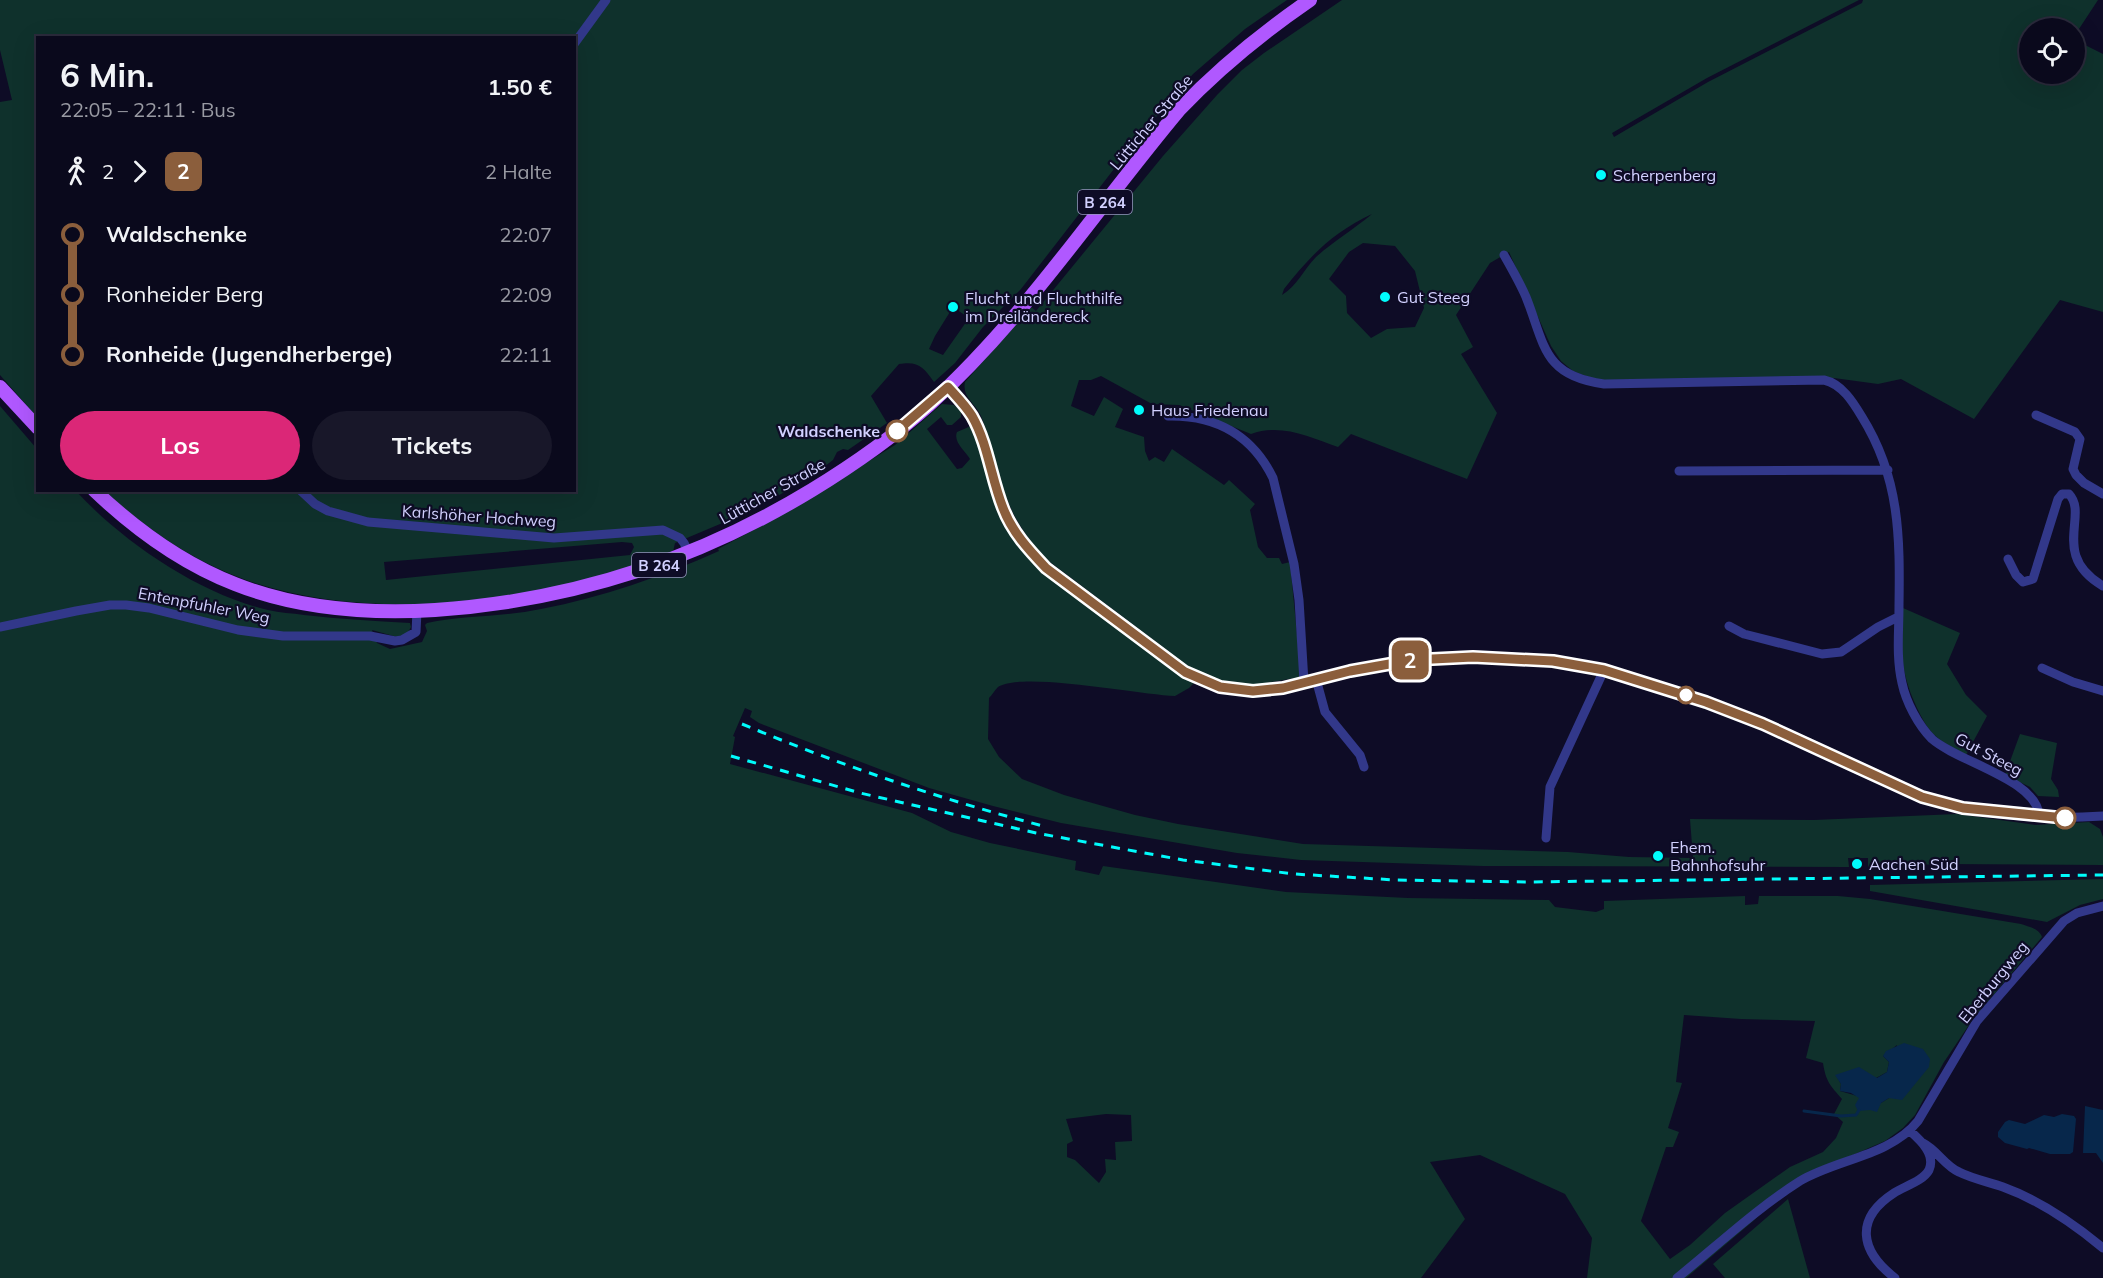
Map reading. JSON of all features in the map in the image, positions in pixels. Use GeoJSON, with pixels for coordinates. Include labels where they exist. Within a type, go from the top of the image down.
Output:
{"type":"FeatureCollection","features":[{"type":"Feature","properties":{"kind":"main road","name":"Lütticher Straße"},"geometry":{"type":"LineString","coordinates":[[96,492],[124,519],[158,544],[200,569],[237,585],[312,605],[362,611],[417,611],[477,606],[531,598],[579,589],[689,553],[751,524],[836,475],[897,432],[948,387],[990,345],[1035,293],[1179,110],[1204,83],[1253,40],[1310,0]]}},
{"type":"Feature","properties":{"kind":"main road"},"geometry":{"type":"LineString","coordinates":[[0,387],[36,426]]}},
{"type":"Feature","properties":{"kind":"street"},"geometry":{"type":"LineString","coordinates":[[576,41],[606,0]]}},
{"type":"Feature","properties":{"kind":"street","name":"Gut Steeg"},"geometry":{"type":"LineString","coordinates":[[1504,255],[1526,297],[1540,340],[1560,370],[1569,375],[1604,384],[1813,380],[1834,382],[1850,398],[1878,444],[1888,470],[1898,523],[1898,658],[1902,684],[1908,701],[1925,732],[1952,752],[2026,791],[2039,808],[2039,816]]}},
{"type":"Feature","properties":{"kind":"street"},"geometry":{"type":"LineString","coordinates":[[948,387],[971,414],[979,430],[1003,508],[1014,530],[1046,568],[1185,672],[1200,680],[1220,687],[1247,691],[1283,688],[1412,660],[1473,657],[1553,661],[1604,670],[1691,697],[1763,724],[1922,797],[1963,808],[2039,816],[2066,818],[2103,816]]}},
{"type":"Feature","properties":{"kind":"street"},"geometry":{"type":"LineString","coordinates":[[2036,415],[2075,432],[2079,439],[2073,470],[2076,476],[2103,494]]}},
{"type":"Feature","properties":{"kind":"street"},"geometry":{"type":"LineString","coordinates":[[1168,416],[1212,423],[1235,431],[1267,466],[1273,478],[1294,564],[1299,600],[1304,682]]}},
{"type":"Feature","properties":{"kind":"street"},"geometry":{"type":"LineString","coordinates":[[1679,471],[1888,470]]}},
{"type":"Feature","properties":{"kind":"street","name":"Karlshöher Hochweg"},"geometry":{"type":"LineString","coordinates":[[302,492],[315,504],[328,510],[347,518],[368,522],[554,538],[663,530],[680,538],[689,553]]}},
{"type":"Feature","properties":{"kind":"street"},"geometry":{"type":"LineString","coordinates":[[2008,559],[2019,579],[2023,582],[2033,579],[2058,499],[2062,494],[2069,494],[2074,499],[2075,506],[2072,537],[2074,551],[2084,570],[2103,586]]}},
{"type":"Feature","properties":{"kind":"street","name":"Entenpfuhler Weg"},"geometry":{"type":"LineString","coordinates":[[0,627],[85,609],[126,605],[160,610],[238,630],[283,636],[370,636],[402,640],[416,632],[417,611]]}},
{"type":"Feature","properties":{"kind":"street"},"geometry":{"type":"LineString","coordinates":[[1729,626],[1744,634],[1822,654],[1841,652],[1898,617]]}},
{"type":"Feature","properties":{"kind":"street"},"geometry":{"type":"LineString","coordinates":[[2042,668],[2073,682],[2103,691]]}},
{"type":"Feature","properties":{"kind":"street"},"geometry":{"type":"LineString","coordinates":[[1546,838],[1550,787],[1604,670]]}},
{"type":"Feature","properties":{"kind":"street"},"geometry":{"type":"LineString","coordinates":[[1316,679],[1325,712],[1360,755],[1364,767]]}},
{"type":"Feature","properties":{"kind":"street","name":"Eberburgweg"},"geometry":{"type":"LineString","coordinates":[[1677,1278],[1731,1232],[1801,1180],[1884,1146],[1910,1131],[1977,1021],[1990,1005],[2064,921],[2077,913],[2103,906]]}},
{"type":"Feature","properties":{"kind":"street"},"geometry":{"type":"LineString","coordinates":[[1910,1131],[1923,1143],[1933,1148],[1953,1169],[2024,1197],[2082,1231],[2103,1248]]}},
{"type":"Feature","properties":{"kind":"street"},"geometry":{"type":"LineString","coordinates":[[1895,1278],[1879,1264],[1872,1254],[1867,1243],[1866,1229],[1872,1216],[1883,1202],[1928,1172],[1931,1163],[1923,1143]]}},
{"type":"Feature","properties":{"kind":"green space"},"geometry":{"type":"Polygon","coordinates":[[[0,0],[1287,0],[1245,29],[1193,74],[1138,138],[1021,289],[983,327],[955,363],[934,382],[920,366],[911,363],[899,364],[871,396],[887,423],[848,450],[843,449],[837,452],[833,460],[816,473],[781,494],[739,516],[675,543],[673,552],[571,584],[516,595],[461,602],[406,604],[351,602],[297,594],[246,580],[207,563],[171,543],[106,492],[576,492],[576,36],[36,36],[36,416],[0,375],[0,102],[12,100],[0,50],[0,0]],[[953,307],[929,349],[943,355],[969,318],[953,307]],[[632,543],[384,562],[386,580],[630,555],[634,547],[632,543]]]}},
{"type":"Feature","properties":{"kind":"green space"},"geometry":{"type":"Polygon","coordinates":[[[1342,0],[1859,0],[1707,78],[1612,133],[1614,137],[1708,82],[1862,3],[1863,0],[2098,0],[2085,20],[2019,18],[2019,84],[2085,84],[2085,45],[2103,54],[2103,312],[2060,300],[1974,419],[1901,379],[1878,384],[1834,378],[1603,380],[1591,378],[1573,371],[1561,361],[1551,346],[1509,252],[1490,263],[1456,315],[1473,347],[1461,354],[1497,413],[1467,479],[1351,434],[1338,447],[1284,431],[1262,431],[1251,434],[1179,405],[1152,404],[1101,376],[1091,380],[1079,380],[1071,406],[1094,416],[1104,397],[1123,409],[1115,427],[1144,437],[1145,451],[1149,461],[1155,457],[1164,462],[1172,449],[1224,485],[1229,480],[1255,504],[1250,510],[1258,547],[1267,558],[1279,558],[1282,564],[1290,562],[1301,677],[1254,685],[1224,682],[1188,666],[1050,562],[1037,549],[1019,523],[1006,497],[983,422],[978,410],[965,392],[965,382],[1031,307],[1036,311],[1163,156],[1242,70],[1342,0]],[[1372,214],[1345,229],[1313,255],[1284,289],[1282,295],[1292,287],[1316,257],[1372,214]],[[1363,243],[1349,252],[1329,279],[1346,296],[1347,313],[1371,338],[1387,329],[1415,327],[1424,308],[1415,271],[1395,246],[1363,243]]]}},
{"type":"Feature","properties":{"kind":"green space"},"geometry":{"type":"Polygon","coordinates":[[[942,404],[954,405],[961,411],[961,417],[952,425],[947,425],[941,417],[927,429],[957,469],[962,468],[970,459],[958,443],[957,432],[971,426],[998,507],[1011,533],[1022,548],[1061,585],[1194,683],[1175,696],[1083,685],[1011,683],[998,687],[989,698],[988,739],[999,757],[1022,779],[1064,795],[1135,815],[1303,844],[1693,858],[1690,819],[1814,820],[1957,814],[2035,825],[2089,822],[2100,829],[2103,837],[2103,865],[1941,864],[1868,867],[1868,858],[1848,858],[1849,867],[1483,866],[1301,860],[1237,853],[1061,823],[929,788],[759,723],[750,717],[752,711],[745,708],[733,736],[735,737],[730,764],[912,813],[951,832],[990,843],[1076,861],[1075,870],[1099,875],[1103,866],[1286,892],[1408,898],[1549,900],[1555,907],[1596,912],[1604,909],[1604,901],[1745,896],[1745,905],[1758,904],[1759,896],[1838,896],[1870,899],[2021,924],[2036,930],[2042,937],[1971,1022],[1944,1062],[1915,1115],[1903,1128],[1885,1141],[1795,1180],[1752,1222],[1686,1278],[1587,1278],[1592,1238],[1565,1194],[1480,1155],[1430,1162],[1465,1219],[1421,1278],[0,1278],[0,406],[36,448],[36,492],[77,492],[116,529],[164,564],[189,579],[242,602],[282,612],[410,623],[411,627],[407,634],[397,637],[372,630],[377,643],[390,649],[422,642],[427,631],[425,625],[427,623],[527,612],[632,585],[719,551],[718,549],[778,517],[895,445],[942,404]],[[1684,1015],[1676,1082],[1682,1083],[1668,1128],[1679,1132],[1673,1147],[1666,1147],[1641,1221],[1670,1259],[1690,1245],[1725,1213],[1790,1167],[1823,1152],[1836,1138],[1843,1122],[1834,1114],[1842,1099],[1829,1083],[1823,1063],[1806,1058],[1815,1021],[1684,1015]],[[1897,1045],[1883,1056],[1889,1062],[1887,1072],[1876,1078],[1836,1075],[1841,1084],[1840,1091],[1881,1103],[1889,1098],[1897,1045]],[[1106,1114],[1066,1119],[1073,1141],[1067,1144],[1067,1157],[1075,1160],[1099,1183],[1106,1172],[1105,1159],[1116,1160],[1115,1142],[1132,1141],[1131,1115],[1106,1114]]]}},
{"type":"Feature","properties":{"kind":"green space"},"geometry":{"type":"Polygon","coordinates":[[[1903,608],[1960,633],[1947,664],[1966,695],[1987,716],[1966,755],[1944,743],[1932,732],[1913,698],[1903,661],[1903,608]]]}},
{"type":"Feature","properties":{"kind":"green space"},"geometry":{"type":"Polygon","coordinates":[[[2020,734],[2057,743],[2051,779],[2058,790],[2059,797],[2038,796],[2030,787],[2005,775],[2020,734]]]}},
{"type":"Feature","properties":{"kind":"green space"},"geometry":{"type":"Polygon","coordinates":[[[2103,879],[2103,899],[2080,905],[2047,922],[1870,891],[1870,885],[2103,879]]]}},
{"type":"Feature","properties":{"kind":"green space"},"geometry":{"type":"Polygon","coordinates":[[[1788,1199],[1810,1278],[1725,1278],[1713,1264],[1788,1199]]]}},
{"type":"Feature","properties":{"kind":"water"},"geometry":{"type":"Polygon","coordinates":[[[1904,1043],[1923,1049],[1930,1059],[1929,1067],[1902,1100],[1889,1098],[1881,1103],[1877,1112],[1858,1111],[1855,1105],[1859,1098],[1851,1093],[1840,1091],[1841,1084],[1835,1075],[1859,1067],[1877,1078],[1887,1072],[1889,1062],[1883,1056],[1886,1051],[1904,1043]]]}},
{"type":"Feature","properties":{"kind":"water"},"geometry":{"type":"Polygon","coordinates":[[[2085,1106],[2103,1110],[2103,1163],[2096,1153],[2083,1153],[2085,1106]]]}},
{"type":"Feature","properties":{"kind":"water"},"geometry":{"type":"Polygon","coordinates":[[[2062,1114],[2074,1116],[2076,1119],[2073,1152],[2070,1154],[2050,1154],[2027,1149],[2005,1143],[1998,1137],[1998,1132],[2009,1120],[2025,1124],[2044,1115],[2054,1117],[2062,1114]]]}},
{"type":"Feature","properties":{"kind":"waterway"},"geometry":{"type":"LineString","coordinates":[[1804,1111],[1841,1116],[1856,1115],[1859,1110]]}},
{"type":"Feature","properties":{"kind":"railway"},"geometry":{"type":"LineString","coordinates":[[742,724],[891,780],[1043,826]]}},
{"type":"Feature","properties":{"kind":"railway"},"geometry":{"type":"LineString","coordinates":[[731,756],[860,793],[1036,833],[1183,860],[1294,874],[1396,880],[1525,882],[2103,875]]}},
{"type":"Feature","properties":{"kind":"bus line","name":"2"},"geometry":{"type":"LineString","coordinates":[[897,431],[948,387],[961,400],[979,430],[1003,508],[1014,530],[1029,550],[1046,568],[1185,672],[1220,687],[1253,691],[1283,688],[1350,671],[1412,660],[1473,657],[1553,661],[1604,670],[1706,702],[1763,724],[1922,797],[1983,811],[2065,818]]}},
{"type":"Feature","properties":{"kind":"place","name":"Scherpenberg"},"geometry":{"type":"Point","coordinates":[1601,175]}},
{"type":"Feature","properties":{"kind":"place","name":"Gut Steeg"},"geometry":{"type":"Point","coordinates":[1385,297]}},
{"type":"Feature","properties":{"kind":"place","name":"Flucht und Fluchthilfe im Dreiländereck"},"geometry":{"type":"Point","coordinates":[953,307]}},
{"type":"Feature","properties":{"kind":"place","name":"Haus Friedenau"},"geometry":{"type":"Point","coordinates":[1139,410]}},
{"type":"Feature","properties":{"kind":"place","name":"Waldschenke"},"geometry":{"type":"Point","coordinates":[897,431]}},
{"type":"Feature","properties":{"kind":"place","name":"Ehem. Bahnhofsuhr"},"geometry":{"type":"Point","coordinates":[1658,856]}},
{"type":"Feature","properties":{"kind":"place","name":"Aachen Süd"},"geometry":{"type":"Point","coordinates":[1857,864]}}]}
